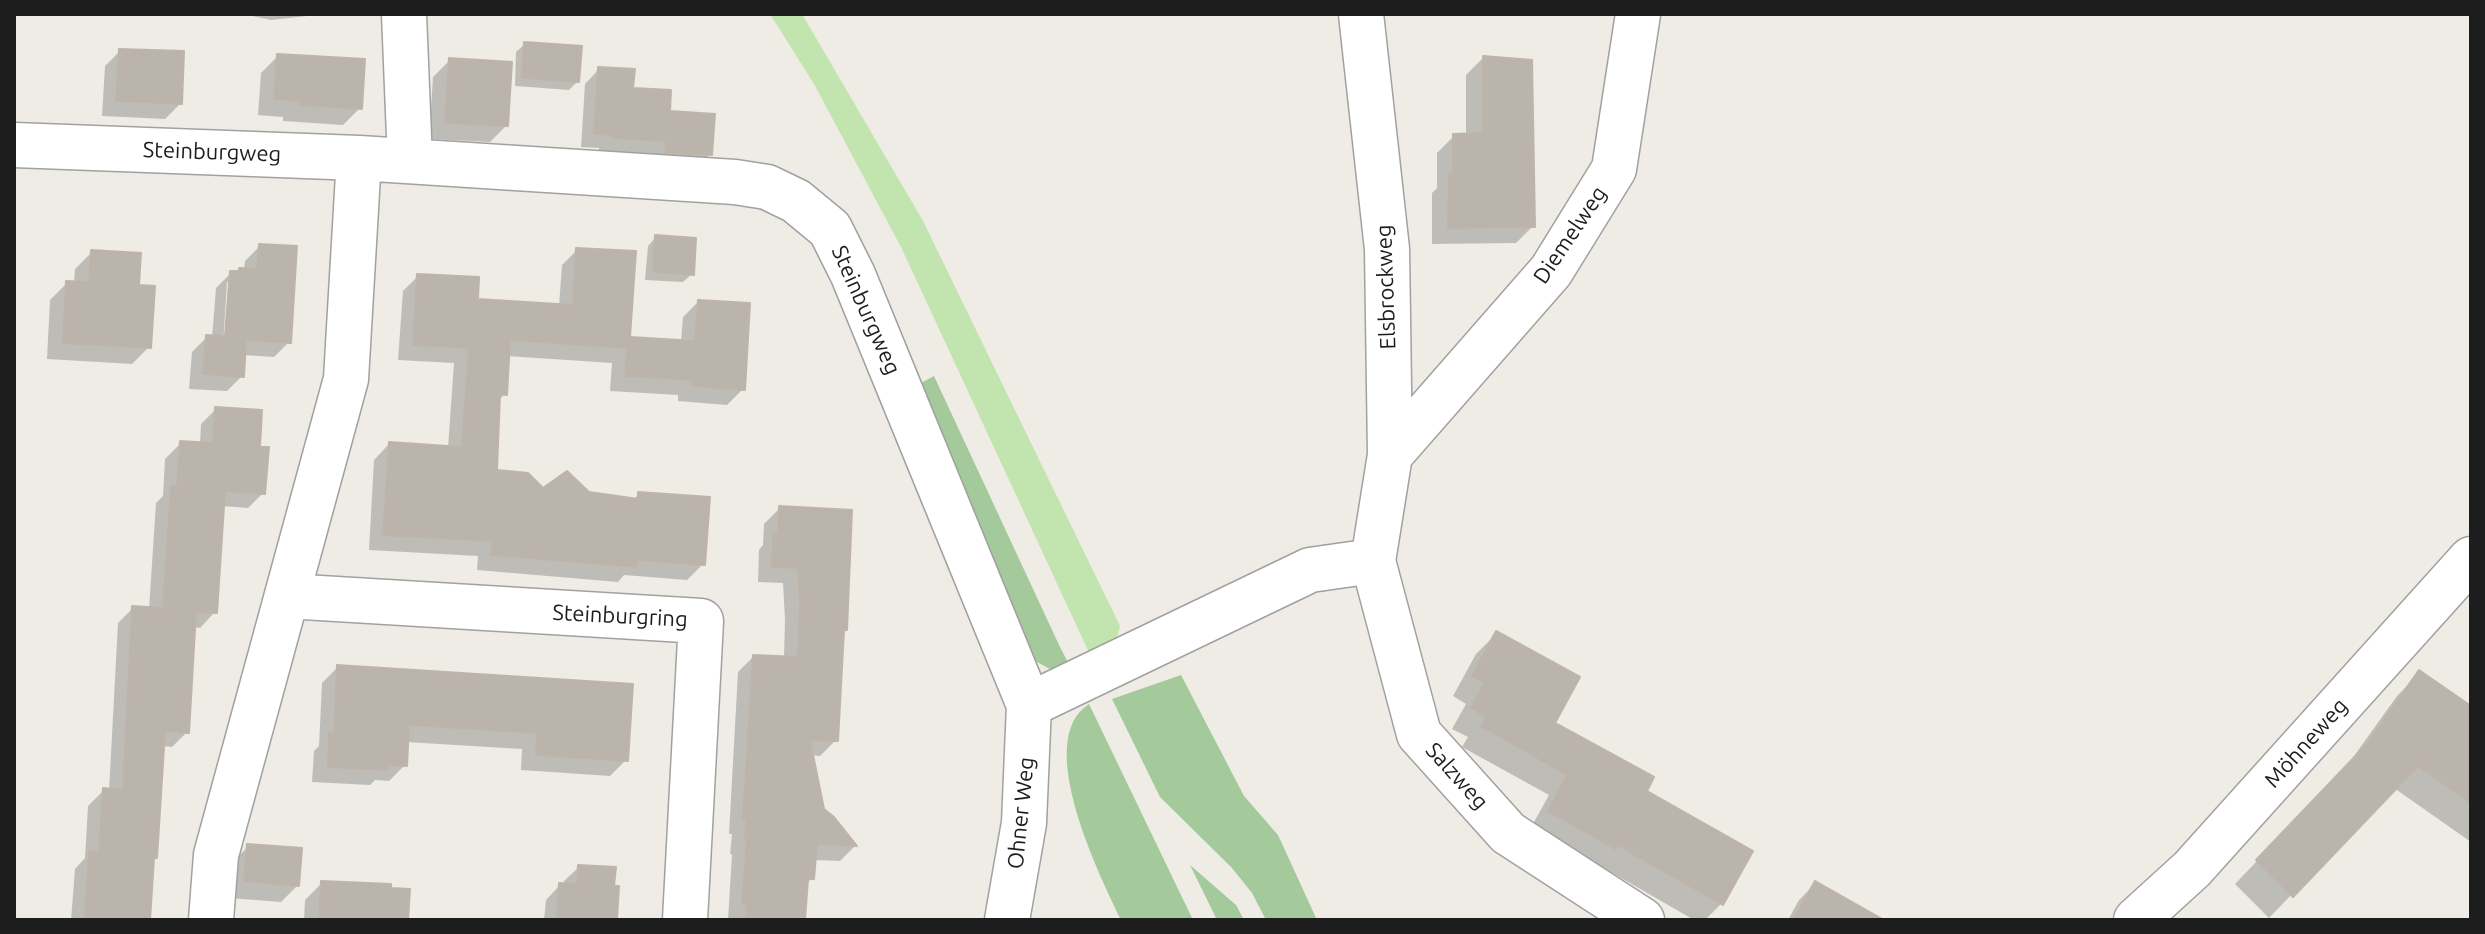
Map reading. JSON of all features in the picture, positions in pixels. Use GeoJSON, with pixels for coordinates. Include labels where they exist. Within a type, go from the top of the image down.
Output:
{"type":"FeatureCollection","features":[{"type":"Feature","properties":{"kind":"street"},"geometry":{"type":"LineString","coordinates":[[404,14],[410,161]]}},
{"type":"Feature","properties":{"kind":"street","name":"Elsbrockweg"},"geometry":{"type":"LineString","coordinates":[[1361,14],[1387,249],[1390,455],[1373,561]]}},
{"type":"Feature","properties":{"kind":"street","name":"Diemelweg"},"geometry":{"type":"LineString","coordinates":[[1390,455],[1551,271],[1614,169],[1638,14]]}},
{"type":"Feature","properties":{"kind":"street","name":"Steinburgweg"},"geometry":{"type":"LineString","coordinates":[[14,145],[359,158],[735,182],[767,187],[796,201],[830,229],[853,275],[1029,705]]}},
{"type":"Feature","properties":{"kind":"street"},"geometry":{"type":"LineString","coordinates":[[211,920],[216,855],[346,379],[359,158]]}},
{"type":"Feature","properties":{"kind":"street","name":"Möhneweg"},"geometry":{"type":"LineString","coordinates":[[2136,920],[2192,869],[2471,559]]}},
{"type":"Feature","properties":{"kind":"street"},"geometry":{"type":"LineString","coordinates":[[1029,705],[1310,570],[1373,561]]}},
{"type":"Feature","properties":{"kind":"street","name":"Salzweg"},"geometry":{"type":"LineString","coordinates":[[1373,561],[1419,734],[1508,833],[1642,920]]}},
{"type":"Feature","properties":{"kind":"street","name":"Steinburgring"},"geometry":{"type":"LineString","coordinates":[[287,596],[701,621],[685,920]]}},
{"type":"Feature","properties":{"kind":"street","name":"Ohner Weg"},"geometry":{"type":"LineString","coordinates":[[1007,920],[1024,823],[1029,705]]}},
{"type":"Feature","properties":{"kind":"green space"},"geometry":{"type":"Polygon","coordinates":[[[770,14],[802,14],[923,221],[1120,626],[1116,642],[1092,659],[902,249],[814,84],[770,14]]]}},
{"type":"Feature","properties":{"kind":"green space"},"geometry":{"type":"Polygon","coordinates":[[[934,376],[1073,672],[1050,669],[1035,661],[919,384],[934,376]]]}},
{"type":"Feature","properties":{"kind":"green space"},"geometry":{"type":"Polygon","coordinates":[[[1181,675],[1244,796],[1278,835],[1317,920],[1266,920],[1252,893],[1232,868],[1160,797],[1112,699],[1181,675]]]}},
{"type":"Feature","properties":{"kind":"green space"},"geometry":{"type":"Polygon","coordinates":[[[1089,704],[1193,920],[1121,920],[1087,842],[1069,777],[1067,747],[1073,722],[1089,704]]]}},
{"type":"Feature","properties":{"kind":"green space"},"geometry":{"type":"Polygon","coordinates":[[[1190,865],[1236,905],[1244,920],[1217,920],[1190,865]]]}},
{"type":"Feature","properties":{"kind":"building"},"geometry":{"type":"Polygon","coordinates":[[[524,42],[582,46],[579,82],[522,78],[524,42]]]}},
{"type":"Feature","properties":{"kind":"building"},"geometry":{"type":"Polygon","coordinates":[[[119,49],[184,51],[182,104],[116,101],[119,49]]]}},
{"type":"Feature","properties":{"kind":"building"},"geometry":{"type":"Polygon","coordinates":[[[277,54],[365,59],[362,109],[299,105],[299,101],[274,99],[277,54]]]}},
{"type":"Feature","properties":{"kind":"building"},"geometry":{"type":"Polygon","coordinates":[[[1483,56],[1532,60],[1535,227],[1448,228],[1453,134],[1483,133],[1483,56]]]}},
{"type":"Feature","properties":{"kind":"building"},"geometry":{"type":"Polygon","coordinates":[[[449,58],[512,62],[508,126],[445,123],[449,58]]]}},
{"type":"Feature","properties":{"kind":"building"},"geometry":{"type":"Polygon","coordinates":[[[598,67],[635,69],[633,88],[671,90],[670,111],[715,114],[712,155],[665,152],[666,141],[594,134],[598,67]]]}},
{"type":"Feature","properties":{"kind":"building"},"geometry":{"type":"Polygon","coordinates":[[[655,235],[696,238],[694,275],[653,272],[655,235]]]}},
{"type":"Feature","properties":{"kind":"building"},"geometry":{"type":"Polygon","coordinates":[[[259,244],[297,246],[291,343],[246,340],[244,377],[203,374],[206,335],[225,336],[230,271],[257,269],[259,244]]]}},
{"type":"Feature","properties":{"kind":"building"},"geometry":{"type":"Polygon","coordinates":[[[576,248],[636,251],[630,337],[695,341],[698,300],[750,303],[745,390],[692,386],[693,380],[625,376],[627,348],[510,340],[507,395],[500,394],[497,470],[528,473],[543,488],[567,471],[589,492],[638,499],[638,492],[710,497],[705,565],[636,560],[636,567],[491,555],[492,541],[383,535],[389,442],[462,447],[469,348],[413,345],[417,274],[479,277],[478,299],[573,305],[576,248]]]}},
{"type":"Feature","properties":{"kind":"building"},"geometry":{"type":"Polygon","coordinates":[[[91,250],[141,253],[139,285],[155,286],[151,348],[63,343],[66,281],[89,282],[91,250]]]}},
{"type":"Feature","properties":{"kind":"building"},"geometry":{"type":"Polygon","coordinates":[[[215,407],[262,410],[260,447],[269,447],[265,494],[225,491],[217,613],[196,612],[189,733],[165,731],[150,920],[85,920],[89,851],[99,852],[103,788],[123,790],[132,606],[163,608],[171,486],[177,486],[180,441],[213,443],[215,407]]]}},
{"type":"Feature","properties":{"kind":"building"},"geometry":{"type":"Polygon","coordinates":[[[779,506],[852,510],[838,741],[810,740],[824,809],[857,846],[817,844],[814,879],[808,879],[805,920],[746,920],[747,905],[742,904],[747,839],[746,820],[743,819],[753,655],[798,657],[798,568],[772,567],[773,533],[778,533],[779,506]]]}},
{"type":"Feature","properties":{"kind":"building"},"geometry":{"type":"Polygon","coordinates":[[[1496,631],[1580,677],[1555,723],[1654,777],[1647,791],[1753,851],[1723,905],[1617,845],[1615,849],[1548,811],[1567,775],[1481,726],[1486,717],[1471,708],[1485,683],[1472,676],[1496,631]]]}},
{"type":"Feature","properties":{"kind":"building"},"geometry":{"type":"Polygon","coordinates":[[[337,665],[633,684],[628,761],[536,755],[537,733],[409,725],[407,766],[388,765],[388,770],[328,767],[329,733],[334,733],[337,665]]]}},
{"type":"Feature","properties":{"kind":"building"},"geometry":{"type":"Polygon","coordinates":[[[2419,670],[2471,706],[2471,803],[2418,766],[2293,897],[2256,860],[2366,745],[2419,670]]]}},
{"type":"Feature","properties":{"kind":"building"},"geometry":{"type":"Polygon","coordinates":[[[247,844],[302,848],[299,886],[244,881],[247,844]]]}},
{"type":"Feature","properties":{"kind":"building"},"geometry":{"type":"Polygon","coordinates":[[[578,865],[616,867],[614,886],[619,886],[617,920],[557,920],[559,883],[577,884],[578,865]]]}},
{"type":"Feature","properties":{"kind":"building"},"geometry":{"type":"Polygon","coordinates":[[[321,881],[391,884],[391,888],[410,889],[408,920],[319,920],[321,881]]]}},
{"type":"Feature","properties":{"kind":"building"},"geometry":{"type":"Polygon","coordinates":[[[1815,881],[1884,920],[1793,920],[1815,881]]]}}]}
